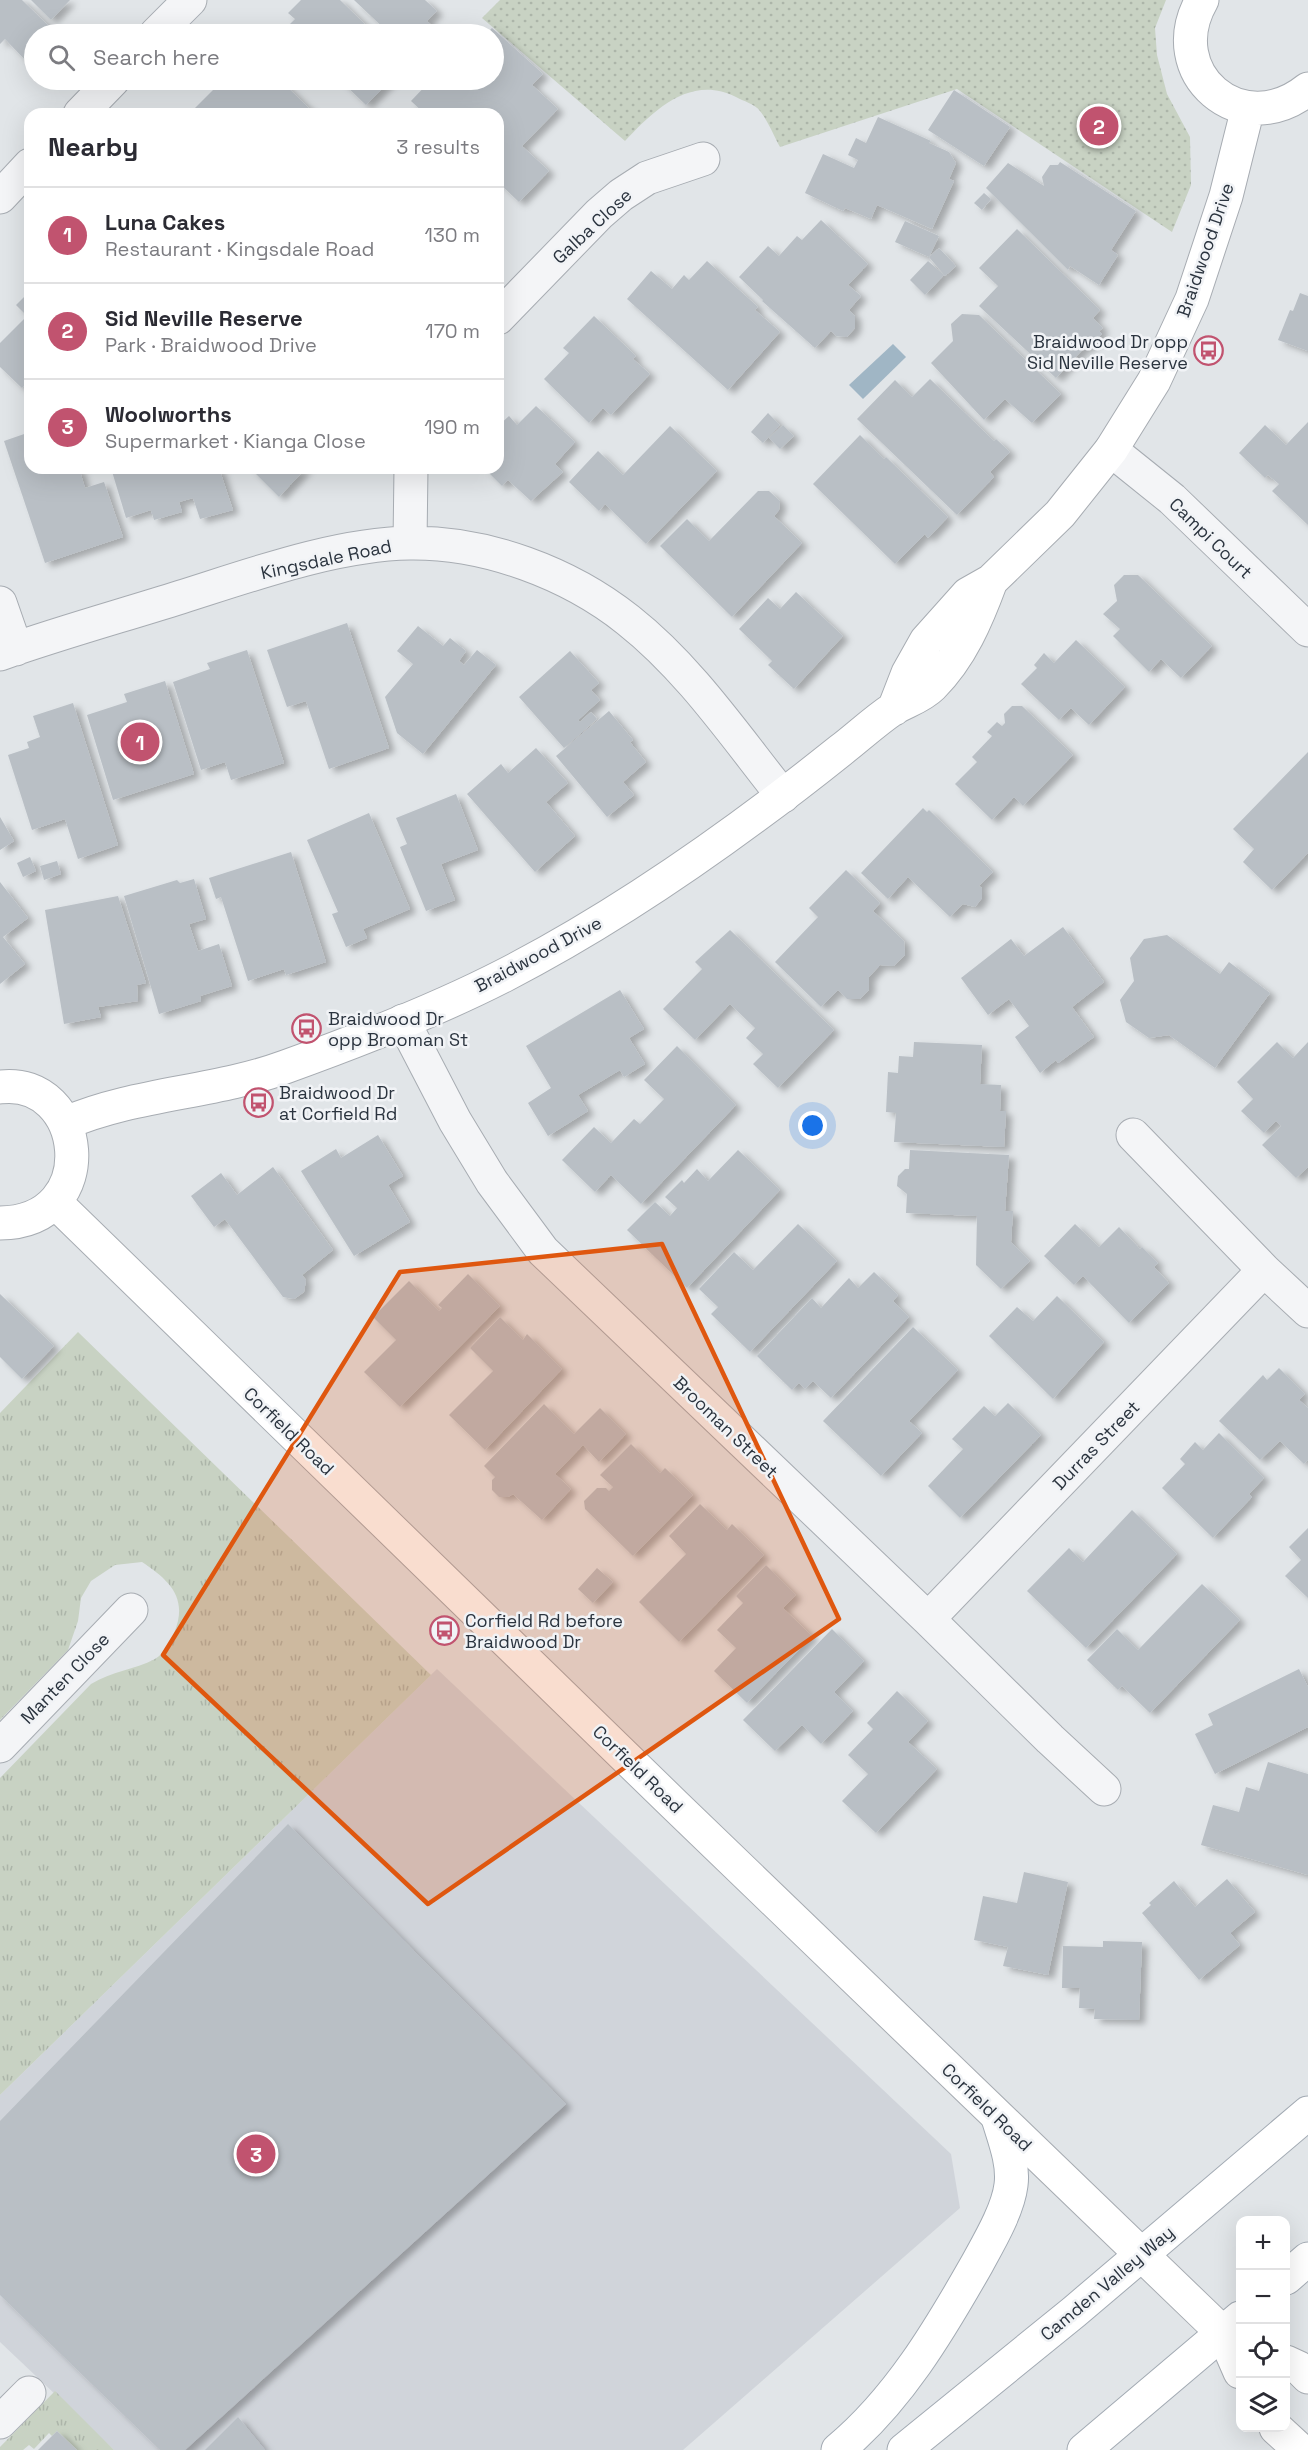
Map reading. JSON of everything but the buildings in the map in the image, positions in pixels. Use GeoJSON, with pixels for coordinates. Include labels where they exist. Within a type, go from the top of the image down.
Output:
{"type":"FeatureCollection","features":[{"type":"Feature","properties":{"kind":"street"},"geometry":{"type":"LineString","coordinates":[[166,24],[189,0]]}},
{"type":"Feature","properties":{"kind":"street"},"geometry":{"type":"LineString","coordinates":[[1202,0],[1194,14],[1189,39],[1194,63],[1206,84],[1225,100],[1248,108],[1272,108],[1294,100],[1308,89]]}},
{"type":"Feature","properties":{"kind":"street"},"geometry":{"type":"LineString","coordinates":[[86,108],[103,90]]}},
{"type":"Feature","properties":{"kind":"street","name":"Braidwood Drive"},"geometry":{"type":"LineString","coordinates":[[66,1123],[111,1106],[219,1086],[281,1068],[403,1021],[505,975],[602,921],[720,842],[894,709],[930,688],[957,656],[976,620],[991,581],[1060,514],[1111,450],[1154,381],[1192,299],[1226,196],[1248,108]]}},
{"type":"Feature","properties":{"kind":"street","name":"Galba Close"},"geometry":{"type":"LineString","coordinates":[[504,312],[621,195],[647,178],[702,159]]}},
{"type":"Feature","properties":{"kind":"street"},"geometry":{"type":"LineString","coordinates":[[0,197],[24,171]]}},
{"type":"Feature","properties":{"kind":"street","name":"Campi Court"},"geometry":{"type":"LineString","coordinates":[[1111,450],[1172,500],[1308,630]]}},
{"type":"Feature","properties":{"kind":"street"},"geometry":{"type":"LineString","coordinates":[[410,543],[411,474]]}},
{"type":"Feature","properties":{"kind":"street","name":"Kingsdale Road"},"geometry":{"type":"LineString","coordinates":[[8,651],[253,574],[330,555],[410,543],[453,546],[489,553],[536,569],[598,599],[628,620],[662,650],[696,687],[783,796]]}},
{"type":"Feature","properties":{"kind":"street"},"geometry":{"type":"LineString","coordinates":[[0,603],[8,651]]}},
{"type":"Feature","properties":{"kind":"street","name":"Brooman Street"},"geometry":{"type":"LineString","coordinates":[[403,1021],[455,1121],[485,1172],[543,1251],[928,1619],[1050,1740],[1104,1789]]}},
{"type":"Feature","properties":{"kind":"street"},"geometry":{"type":"LineString","coordinates":[[0,1087],[8,1086],[32,1091],[51,1104],[66,1123],[72,1143],[72,1164],[66,1184],[55,1202],[37,1215],[16,1223],[0,1223]]}},
{"type":"Feature","properties":{"kind":"street"},"geometry":{"type":"LineString","coordinates":[[1133,1135],[1264,1270],[1308,1311]]}},
{"type":"Feature","properties":{"kind":"street","name":"Corfield Road"},"geometry":{"type":"LineString","coordinates":[[55,1202],[429,1569],[998,2118],[1141,2254],[1235,2331]]}},
{"type":"Feature","properties":{"kind":"street","name":"Durras Street"},"geometry":{"type":"LineString","coordinates":[[928,1619],[1264,1270]]}},
{"type":"Feature","properties":{"kind":"street","name":"Manten Close"},"geometry":{"type":"LineString","coordinates":[[0,1746],[131,1610]]}},
{"type":"Feature","properties":{"kind":"street","name":"Camden Valley Way"},"geometry":{"type":"LineString","coordinates":[[904,2450],[1308,2113]]}},
{"type":"Feature","properties":{"kind":"street"},"geometry":{"type":"LineString","coordinates":[[838,2450],[855,2436],[906,2379],[959,2296],[996,2230],[1011,2185],[1010,2160],[998,2118]]}},
{"type":"Feature","properties":{"kind":"street"},"geometry":{"type":"LineString","coordinates":[[1290,2275],[1308,2259]]}},
{"type":"Feature","properties":{"kind":"street"},"geometry":{"type":"LineString","coordinates":[[1084,2450],[1235,2331]]}},
{"type":"Feature","properties":{"kind":"street"},"geometry":{"type":"LineString","coordinates":[[1290,2364],[1299,2368],[1308,2377]]}},
{"type":"Feature","properties":{"kind":"street"},"geometry":{"type":"LineString","coordinates":[[0,2422],[29,2393]]}},
{"type":"Feature","properties":{"kind":"street"},"geometry":{"type":"LineString","coordinates":[[1281,2432],[1300,2450]]}},
{"type":"Feature","properties":{"kind":"highlighted area"},"geometry":{"type":"Polygon","coordinates":[[[662,1244],[839,1619],[428,1904],[163,1655],[400,1272],[662,1244]]]}},
{"type":"Feature","properties":{"kind":"shaded area"},"geometry":{"type":"Polygon","coordinates":[[[437,1669],[951,2154],[960,2208],[683,2450],[114,2450],[0,2342],[0,2095],[437,1669]]]}},
{"type":"Feature","properties":{"kind":"green space"},"geometry":{"type":"Polygon","coordinates":[[[500,0],[1166,0],[1155,28],[1157,55],[1167,94],[1190,137],[1191,185],[1172,232],[957,89],[780,147],[766,119],[755,106],[720,91],[704,90],[689,93],[661,107],[625,141],[504,37],[504,24],[489,24],[482,18],[500,0]]]}},
{"type":"Feature","properties":{"kind":"green space"},"geometry":{"type":"Polygon","coordinates":[[[78,1332],[431,1675],[0,2095],[0,1778],[91,1684],[159,1657],[169,1644],[178,1621],[178,1600],[168,1583],[142,1562],[115,1565],[91,1581],[81,1598],[78,1621],[68,1650],[0,1720],[0,1413],[78,1332]]]}},
{"type":"Feature","properties":{"kind":"green space"},"geometry":{"type":"Polygon","coordinates":[[[55,2391],[114,2450],[77,2450],[57,2431],[52,2436],[49,2433],[34,2449],[29,2445],[23,2450],[0,2450],[0,2447],[55,2391]]]}},
{"type":"Feature","properties":{"kind":"water"},"geometry":{"type":"Polygon","coordinates":[[[893,344],[906,357],[863,399],[849,385],[893,344]]]}},
{"type":"Feature","properties":{"kind":"place","name":"Sid Neville Reserve"},"geometry":{"type":"Point","coordinates":[1099,126]}},
{"type":"Feature","properties":{"kind":"place","name":"Braidwood Dr opp Sid Neville Reserve"},"geometry":{"type":"Point","coordinates":[1209,351]}},
{"type":"Feature","properties":{"kind":"place","name":"Luna Cakes"},"geometry":{"type":"Point","coordinates":[140,742]}},
{"type":"Feature","properties":{"kind":"place","name":"Braidwood Dr opp Brooman St"},"geometry":{"type":"Point","coordinates":[307,1028]}},
{"type":"Feature","properties":{"kind":"place","name":"Braidwood Dr at Corfield Rd"},"geometry":{"type":"Point","coordinates":[258,1102]}},
{"type":"Feature","properties":{"kind":"place","name":"Corfield Rd before Braidwood Dr"},"geometry":{"type":"Point","coordinates":[444,1630]}},
{"type":"Feature","properties":{"kind":"place","name":"Woolworths"},"geometry":{"type":"Point","coordinates":[256,2154]}}]}
